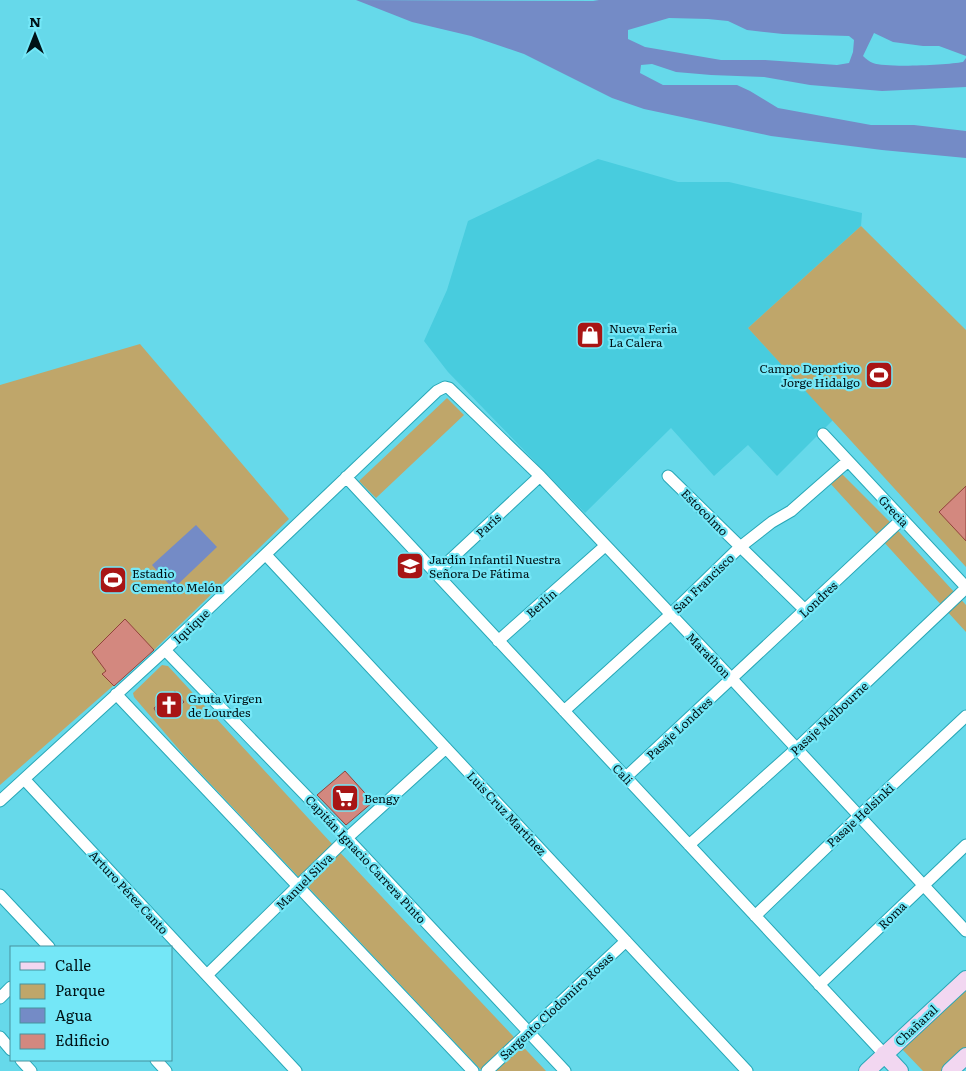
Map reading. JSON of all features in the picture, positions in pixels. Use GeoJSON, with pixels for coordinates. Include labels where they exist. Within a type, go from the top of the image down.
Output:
{"type":"FeatureCollection","features":[{"type":"Feature","properties":{"kind":"street","name":"Marathon"},"geometry":{"type":"LineString","coordinates":[[445,387],[453,390],[540,476],[670,615],[732,678],[966,931]]}},
{"type":"Feature","properties":{"kind":"street","name":"Iquique"},"geometry":{"type":"LineString","coordinates":[[0,802],[165,650],[436,391],[445,387]]}},
{"type":"Feature","properties":{"kind":"street","name":"Grecia"},"geometry":{"type":"LineString","coordinates":[[823,434],[966,588]]}},
{"type":"Feature","properties":{"kind":"street","name":"San Francisco"},"geometry":{"type":"LineString","coordinates":[[564,711],[670,615],[740,547],[772,522],[791,511],[848,460]]}},
{"type":"Feature","properties":{"kind":"street","name":"París"},"geometry":{"type":"LineString","coordinates":[[436,574],[540,476]]}},
{"type":"Feature","properties":{"kind":"street","name":"Estocolmo"},"geometry":{"type":"LineString","coordinates":[[668,476],[806,611]]}},
{"type":"Feature","properties":{"kind":"street","name":"Cali"},"geometry":{"type":"LineString","coordinates":[[346,477],[900,1071]]}},
{"type":"Feature","properties":{"kind":"street","name":"Londres"},"geometry":{"type":"LineString","coordinates":[[732,678],[806,611],[902,519]]}},
{"type":"Feature","properties":{"kind":"street","name":"Berlín"},"geometry":{"type":"LineString","coordinates":[[498,641],[606,546]]}},
{"type":"Feature","properties":{"kind":"street","name":"Luis Cruz Martínez"},"geometry":{"type":"LineString","coordinates":[[266,554],[747,1071]]}},
{"type":"Feature","properties":{"kind":"street","name":"Pasaje Melbourne"},"geometry":{"type":"LineString","coordinates":[[689,845],[796,748],[966,588]]}},
{"type":"Feature","properties":{"kind":"street","name":"Capitán Ignacio Carrera Pinto"},"geometry":{"type":"LineString","coordinates":[[165,650],[347,838],[565,1071]]}},
{"type":"Feature","properties":{"kind":"street","name":"Pasaje Londres"},"geometry":{"type":"LineString","coordinates":[[626,777],[732,678]]}},
{"type":"Feature","properties":{"kind":"street"},"geometry":{"type":"LineString","coordinates":[[116,694],[473,1071]]}},
{"type":"Feature","properties":{"kind":"street","name":"Pasaje Helsinki"},"geometry":{"type":"LineString","coordinates":[[755,916],[858,816],[966,716]]}},
{"type":"Feature","properties":{"kind":"street","name":"Manuel Silva"},"geometry":{"type":"LineString","coordinates":[[207,975],[347,838],[446,748]]}},
{"type":"Feature","properties":{"kind":"street","name":"Arturo Pérez Canto"},"geometry":{"type":"LineString","coordinates":[[24,779],[296,1071]]}},
{"type":"Feature","properties":{"kind":"street","name":"Roma"},"geometry":{"type":"LineString","coordinates":[[819,984],[966,845]]}},
{"type":"Feature","properties":{"kind":"street"},"geometry":{"type":"LineString","coordinates":[[0,896],[48,946]]}},
{"type":"Feature","properties":{"kind":"street","name":"Sargento Clodomiro Rosas"},"geometry":{"type":"LineString","coordinates":[[487,1071],[626,941]]}},
{"type":"Feature","properties":{"kind":"street","name":"Chañaral"},"geometry":{"type":"LineString","coordinates":[[867,1071],[966,978]]}},
{"type":"Feature","properties":{"kind":"street"},"geometry":{"type":"LineString","coordinates":[[0,998],[10,988]]}},
{"type":"Feature","properties":{"kind":"street"},"geometry":{"type":"LineString","coordinates":[[0,1038],[10,1049]]}},
{"type":"Feature","properties":{"kind":"street"},"geometry":{"type":"LineString","coordinates":[[950,1071],[966,1056]]}},
{"type":"Feature","properties":{"kind":"street"},"geometry":{"type":"LineString","coordinates":[[22,1061],[31,1071]]}},
{"type":"Feature","properties":{"kind":"shaded area","name":"Nueva Feria La Calera"},"geometry":{"type":"Polygon","coordinates":[[[598,159],[678,182],[729,182],[862,213],[861,226],[748,328],[833,420],[777,476],[748,445],[714,476],[671,428],[585,513],[448,372],[424,341],[447,290],[468,221],[598,159]]]}},
{"type":"Feature","properties":{"kind":"green space","name":"Campo Deportivo Jorge Hidalgo"},"geometry":{"type":"Polygon","coordinates":[[[861,226],[966,330],[966,567],[748,328],[861,226]]]}},
{"type":"Feature","properties":{"kind":"green space","name":"Estadio Cemento Melón"},"geometry":{"type":"Polygon","coordinates":[[[140,344],[289,519],[154,650],[0,785],[0,385],[140,344]]]}},
{"type":"Feature","properties":{"kind":"green space"},"geometry":{"type":"Polygon","coordinates":[[[447,398],[464,415],[376,498],[359,481],[447,398]]]}},
{"type":"Feature","properties":{"kind":"green space"},"geometry":{"type":"Polygon","coordinates":[[[841,473],[891,523],[966,605],[966,632],[829,482],[841,473]]]}},
{"type":"Feature","properties":{"kind":"green space"},"geometry":{"type":"Polygon","coordinates":[[[162,665],[168,666],[333,845],[546,1071],[482,1071],[188,760],[134,697],[133,693],[162,665]]]}},
{"type":"Feature","properties":{"kind":"green space"},"geometry":{"type":"Polygon","coordinates":[[[966,989],[966,1050],[944,1071],[923,1071],[901,1048],[966,989]]]}},
{"type":"Feature","properties":{"kind":"water"},"geometry":{"type":"Polygon","coordinates":[[[356,0],[966,0],[966,56],[939,46],[893,42],[874,33],[863,56],[873,63],[880,65],[903,66],[963,62],[966,58],[966,87],[882,91],[810,85],[764,77],[676,72],[652,64],[641,65],[640,73],[663,85],[737,85],[778,108],[871,125],[914,125],[966,131],[966,158],[771,136],[644,109],[612,98],[524,54],[471,36],[412,22],[356,0]],[[669,18],[628,30],[628,39],[645,47],[721,60],[765,60],[837,65],[849,63],[853,52],[854,40],[849,36],[783,34],[747,30],[728,21],[669,18]]]}},
{"type":"Feature","properties":{"kind":"water"},"geometry":{"type":"Polygon","coordinates":[[[196,525],[217,547],[173,589],[152,565],[196,525]]]}},
{"type":"Feature","properties":{"kind":"building"},"geometry":{"type":"Polygon","coordinates":[[[966,486],[966,541],[939,512],[966,486]]]}},
{"type":"Feature","properties":{"kind":"building"},"geometry":{"type":"Polygon","coordinates":[[[125,619],[154,650],[114,686],[102,674],[106,671],[92,652],[125,619]]]}},
{"type":"Feature","properties":{"kind":"building","name":"Gruta Virgen de Lourdes"},"geometry":{"type":"Polygon","coordinates":[[[175,691],[184,702],[169,717],[162,717],[161,713],[157,714],[154,708],[175,691]]]}},
{"type":"Feature","properties":{"kind":"building","name":"Bengy"},"geometry":{"type":"Polygon","coordinates":[[[345,771],[373,802],[346,825],[317,795],[345,771]]]}},
{"type":"Feature","properties":{"kind":"place","name":"Nueva Feria La Calera"},"geometry":{"type":"Point","coordinates":[590,335]}},
{"type":"Feature","properties":{"kind":"place","name":"Campo Deportivo Jorge Hidalgo"},"geometry":{"type":"Point","coordinates":[879,375]}},
{"type":"Feature","properties":{"kind":"place","name":"Jardín Infantil Nuestra Señora De Fátima"},"geometry":{"type":"Point","coordinates":[410,566]}},
{"type":"Feature","properties":{"kind":"place","name":"Estadio Cemento Melón"},"geometry":{"type":"Point","coordinates":[113,580]}},
{"type":"Feature","properties":{"kind":"place","name":"Gruta Virgen de Lourdes"},"geometry":{"type":"Point","coordinates":[169,705]}},
{"type":"Feature","properties":{"kind":"place","name":"Bengy"},"geometry":{"type":"Point","coordinates":[345,798]}}]}
